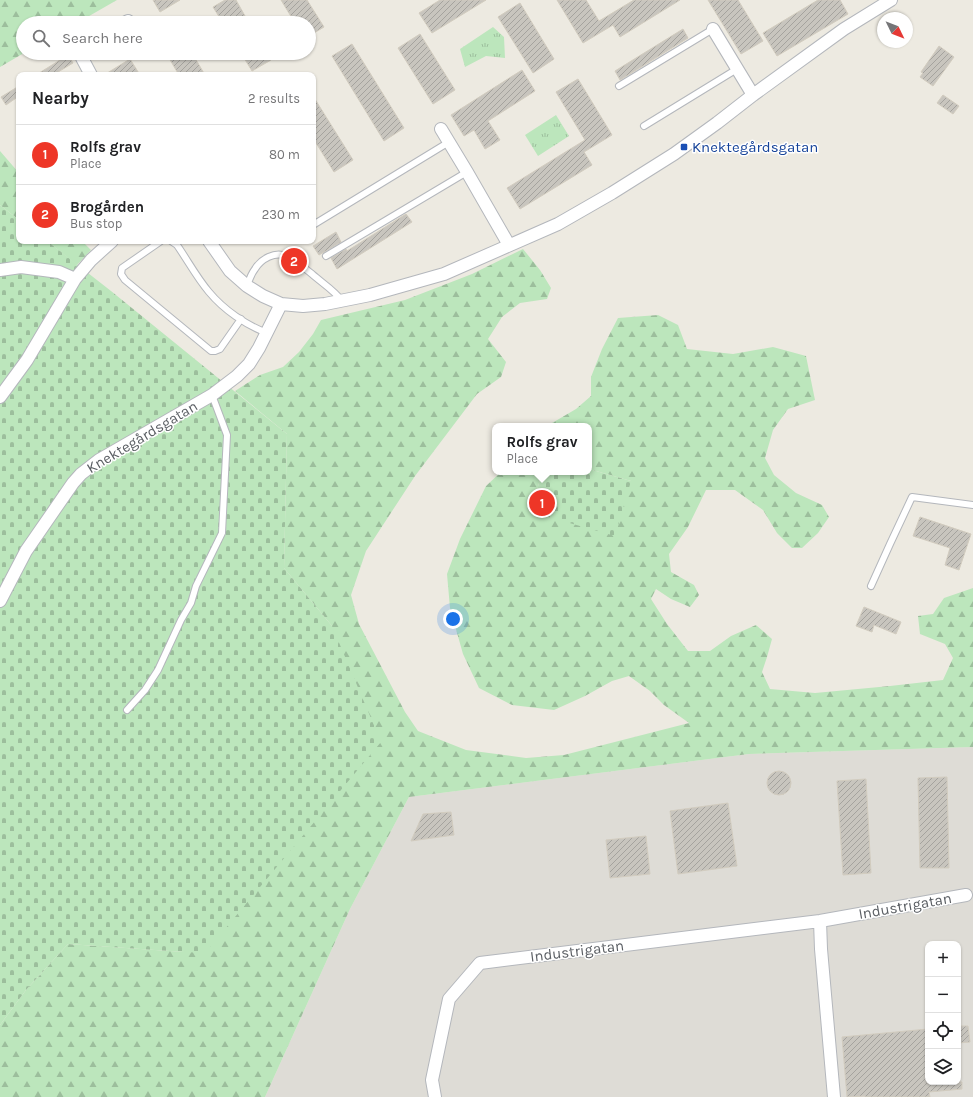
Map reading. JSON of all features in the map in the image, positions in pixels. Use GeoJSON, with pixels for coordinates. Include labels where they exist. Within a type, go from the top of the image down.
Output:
{"type":"FeatureCollection","features":[{"type":"Feature","properties":{"kind":"street"},"geometry":{"type":"LineString","coordinates":[[211,244],[230,272],[247,286],[263,296],[281,304],[303,306],[342,301],[370,295],[444,274],[558,224],[612,193],[674,154],[844,29],[891,0]]}},
{"type":"Feature","properties":{"kind":"street"},"geometry":{"type":"LineString","coordinates":[[713,28],[753,95]]}},
{"type":"Feature","properties":{"kind":"street"},"geometry":{"type":"LineString","coordinates":[[83,60],[90,72]]}},
{"type":"Feature","properties":{"kind":"street"},"geometry":{"type":"LineString","coordinates":[[441,129],[509,245]]}},
{"type":"Feature","properties":{"kind":"street"},"geometry":{"type":"LineString","coordinates":[[0,397],[26,360],[75,279],[95,256],[109,244]]}},
{"type":"Feature","properties":{"kind":"street"},"geometry":{"type":"LineString","coordinates":[[0,270],[21,267],[59,272],[75,279]]}},
{"type":"Feature","properties":{"kind":"street","name":"Knektegårdsgatan"},"geometry":{"type":"LineString","coordinates":[[0,601],[26,551],[69,488],[81,474],[99,460],[212,395],[237,376],[249,364],[259,348],[268,333],[281,304]]}},
{"type":"Feature","properties":{"kind":"street","name":"Industrigatan"},"geometry":{"type":"LineString","coordinates":[[435,1097],[432,1080],[449,999],[480,963],[820,921],[966,896]]}},
{"type":"Feature","properties":{"kind":"street"},"geometry":{"type":"LineString","coordinates":[[820,921],[820,949],[834,1097]]}},
{"type":"Feature","properties":{"kind":"lane"},"geometry":{"type":"LineString","coordinates":[[619,86],[713,28]]}},
{"type":"Feature","properties":{"kind":"lane"},"geometry":{"type":"LineString","coordinates":[[644,126],[737,69]]}},
{"type":"Feature","properties":{"kind":"lane"},"geometry":{"type":"LineString","coordinates":[[316,223],[449,142]]}},
{"type":"Feature","properties":{"kind":"lane"},"geometry":{"type":"LineString","coordinates":[[326,256],[467,172]]}},
{"type":"Feature","properties":{"kind":"lane"},"geometry":{"type":"LineString","coordinates":[[156,244],[122,268],[121,274],[125,280],[211,351],[220,349],[241,320]]}},
{"type":"Feature","properties":{"kind":"lane"},"geometry":{"type":"LineString","coordinates":[[175,244],[208,291],[218,302],[241,320],[256,329],[268,333]]}},
{"type":"Feature","properties":{"kind":"lane"},"geometry":{"type":"LineString","coordinates":[[247,286],[255,269],[261,261],[278,254],[286,256],[294,261],[336,293],[342,301]]}},
{"type":"Feature","properties":{"kind":"lane"},"geometry":{"type":"LineString","coordinates":[[127,710],[145,690],[158,670],[181,620],[191,603],[196,586],[222,533],[227,435],[212,395]]}},
{"type":"Feature","properties":{"kind":"lane"},"geometry":{"type":"LineString","coordinates":[[871,586],[912,497],[973,505]]}},
{"type":"Feature","properties":{"kind":"shaded area"},"geometry":{"type":"Polygon","coordinates":[[[973,747],[973,1097],[265,1097],[350,909],[409,797],[749,754],[973,747]]]}},
{"type":"Feature","properties":{"kind":"green space"},"geometry":{"type":"Polygon","coordinates":[[[0,0],[117,0],[89,16],[16,16],[16,58],[0,67],[0,0]]]}},
{"type":"Feature","properties":{"kind":"green space"},"geometry":{"type":"Polygon","coordinates":[[[493,27],[504,37],[505,58],[486,56],[465,67],[460,49],[493,27]]]}},
{"type":"Feature","properties":{"kind":"green space"},"geometry":{"type":"Polygon","coordinates":[[[556,115],[569,136],[538,156],[525,135],[556,115]]]}},
{"type":"Feature","properties":{"kind":"green space"},"geometry":{"type":"Polygon","coordinates":[[[0,151],[16,170],[16,218],[0,205],[0,151]]]}},
{"type":"Feature","properties":{"kind":"green space"},"geometry":{"type":"Polygon","coordinates":[[[0,205],[16,218],[16,244],[51,244],[287,434],[284,568],[332,626],[381,742],[205,953],[68,944],[26,990],[0,1025],[0,205]]]}},
{"type":"Feature","properties":{"kind":"green space"},"geometry":{"type":"Polygon","coordinates":[[[51,244],[85,244],[91,250],[77,265],[51,244]]]}},
{"type":"Feature","properties":{"kind":"green space"},"geometry":{"type":"Polygon","coordinates":[[[523,249],[540,270],[551,288],[547,299],[520,303],[502,317],[488,339],[506,362],[501,377],[477,394],[415,476],[366,551],[351,595],[359,624],[405,712],[418,731],[466,750],[526,758],[564,755],[689,723],[664,705],[650,691],[629,676],[612,681],[585,696],[554,710],[512,705],[479,688],[463,654],[450,608],[447,574],[460,539],[486,486],[498,475],[541,475],[531,512],[631,481],[592,470],[592,423],[552,423],[576,409],[591,396],[591,377],[602,349],[618,318],[658,315],[678,325],[687,349],[733,354],[773,347],[806,356],[815,400],[788,409],[773,430],[765,458],[774,475],[796,493],[822,505],[829,517],[818,533],[802,548],[792,548],[777,533],[763,510],[735,490],[706,490],[688,527],[669,554],[671,572],[694,585],[699,595],[690,607],[671,599],[656,589],[651,599],[667,624],[688,651],[710,651],[731,636],[756,625],[772,639],[762,672],[770,689],[815,693],[943,680],[953,658],[945,644],[920,634],[918,616],[933,614],[944,598],[973,588],[973,747],[749,754],[409,797],[350,909],[265,1097],[0,1097],[0,1025],[26,990],[68,944],[184,952],[332,626],[284,568],[287,434],[235,391],[260,375],[283,367],[299,352],[313,334],[321,320],[405,300],[472,274],[523,249]]]}},
{"type":"Feature","properties":{"kind":"green space"},"geometry":{"type":"Polygon","coordinates":[[[592,470],[631,481],[615,536],[531,512],[541,475],[592,475],[592,470]]]}},
{"type":"Feature","properties":{"kind":"building"},"geometry":{"type":"Polygon","coordinates":[[[153,0],[180,0],[160,12],[153,0]]]}},
{"type":"Feature","properties":{"kind":"building"},"geometry":{"type":"Polygon","coordinates":[[[225,0],[236,0],[245,16],[219,16],[213,7],[225,0]]]}},
{"type":"Feature","properties":{"kind":"building"},"geometry":{"type":"Polygon","coordinates":[[[281,0],[307,0],[324,27],[316,32],[316,16],[291,16],[281,0]]]}},
{"type":"Feature","properties":{"kind":"building"},"geometry":{"type":"Polygon","coordinates":[[[440,0],[486,0],[432,33],[419,13],[440,0]]]}},
{"type":"Feature","properties":{"kind":"building"},"geometry":{"type":"Polygon","coordinates":[[[557,0],[586,0],[599,21],[634,0],[680,0],[620,37],[613,25],[583,43],[557,0]]]}},
{"type":"Feature","properties":{"kind":"building"},"geometry":{"type":"Polygon","coordinates":[[[708,0],[738,0],[763,41],[741,54],[708,0]]]}},
{"type":"Feature","properties":{"kind":"building"},"geometry":{"type":"Polygon","coordinates":[[[818,0],[840,0],[848,14],[777,56],[763,33],[818,0]]]}},
{"type":"Feature","properties":{"kind":"building"},"geometry":{"type":"Polygon","coordinates":[[[520,3],[554,59],[533,73],[498,17],[520,3]]]}},
{"type":"Feature","properties":{"kind":"building"},"geometry":{"type":"Polygon","coordinates":[[[683,29],[688,38],[620,80],[615,71],[683,29]]]}},
{"type":"Feature","properties":{"kind":"building"},"geometry":{"type":"Polygon","coordinates":[[[420,34],[455,90],[433,104],[398,48],[420,34]]]}},
{"type":"Feature","properties":{"kind":"building"},"geometry":{"type":"Polygon","coordinates":[[[352,44],[404,128],[384,141],[332,56],[352,44]]]}},
{"type":"Feature","properties":{"kind":"building"},"geometry":{"type":"Polygon","coordinates":[[[939,46],[954,57],[933,86],[920,77],[923,73],[921,72],[939,46]]]}},
{"type":"Feature","properties":{"kind":"building"},"geometry":{"type":"Polygon","coordinates":[[[60,60],[71,60],[73,63],[58,72],[41,72],[60,60]]]}},
{"type":"Feature","properties":{"kind":"building"},"geometry":{"type":"Polygon","coordinates":[[[131,60],[138,72],[109,72],[131,60]]]}},
{"type":"Feature","properties":{"kind":"building"},"geometry":{"type":"Polygon","coordinates":[[[170,60],[196,60],[203,72],[177,72],[170,60]]]}},
{"type":"Feature","properties":{"kind":"building"},"geometry":{"type":"Polygon","coordinates":[[[245,60],[271,60],[252,71],[245,60]]]}},
{"type":"Feature","properties":{"kind":"building"},"geometry":{"type":"Polygon","coordinates":[[[522,70],[535,91],[488,121],[500,140],[485,149],[474,130],[464,136],[451,115],[522,70]]]}},
{"type":"Feature","properties":{"kind":"building"},"geometry":{"type":"Polygon","coordinates":[[[578,79],[612,135],[584,152],[592,165],[520,209],[507,188],[585,140],[556,92],[578,79]]]}},
{"type":"Feature","properties":{"kind":"building"},"geometry":{"type":"Polygon","coordinates":[[[16,88],[16,98],[6,105],[1,97],[16,88]]]}},
{"type":"Feature","properties":{"kind":"building"},"geometry":{"type":"Polygon","coordinates":[[[943,95],[959,106],[953,114],[937,103],[943,95]]]}},
{"type":"Feature","properties":{"kind":"building"},"geometry":{"type":"Polygon","coordinates":[[[316,101],[353,160],[334,172],[316,143],[316,101]]]}},
{"type":"Feature","properties":{"kind":"building"},"geometry":{"type":"Polygon","coordinates":[[[406,214],[412,222],[337,269],[331,258],[346,249],[347,251],[406,214]]]}},
{"type":"Feature","properties":{"kind":"building"},"geometry":{"type":"Polygon","coordinates":[[[336,232],[341,242],[319,255],[313,246],[336,232]]]}},
{"type":"Feature","properties":{"kind":"building"},"geometry":{"type":"Polygon","coordinates":[[[920,517],[971,534],[959,570],[945,565],[950,548],[913,536],[920,517]]]}},
{"type":"Feature","properties":{"kind":"building"},"geometry":{"type":"Polygon","coordinates":[[[864,607],[901,622],[896,634],[874,625],[872,632],[856,626],[864,607]]]}},
{"type":"Feature","properties":{"kind":"building"},"geometry":{"type":"Polygon","coordinates":[[[779,771],[788,774],[791,783],[788,792],[779,795],[770,792],[767,783],[770,774],[779,771]]]}},
{"type":"Feature","properties":{"kind":"building"},"geometry":{"type":"Polygon","coordinates":[[[947,777],[949,868],[920,868],[918,778],[947,777]]]}},
{"type":"Feature","properties":{"kind":"building"},"geometry":{"type":"Polygon","coordinates":[[[866,779],[871,873],[843,875],[837,781],[866,779]]]}},
{"type":"Feature","properties":{"kind":"building"},"geometry":{"type":"Polygon","coordinates":[[[728,803],[737,866],[678,874],[670,811],[728,803]]]}},
{"type":"Feature","properties":{"kind":"building"},"geometry":{"type":"Polygon","coordinates":[[[451,812],[454,835],[411,841],[423,814],[451,812]]]}},
{"type":"Feature","properties":{"kind":"building"},"geometry":{"type":"Polygon","coordinates":[[[646,836],[650,874],[610,878],[606,840],[646,836]]]}},
{"type":"Feature","properties":{"kind":"building"},"geometry":{"type":"Polygon","coordinates":[[[961,1026],[968,1026],[970,1042],[961,1043],[961,1026]]]}},
{"type":"Feature","properties":{"kind":"building"},"geometry":{"type":"Polygon","coordinates":[[[925,1029],[925,1085],[961,1085],[962,1082],[962,1089],[929,1092],[930,1097],[847,1097],[842,1037],[925,1029]]]}},
{"type":"Feature","properties":{"kind":"place","name":"Knektegårdsgatan"},"geometry":{"type":"Point","coordinates":[684,147]}},
{"type":"Feature","properties":{"kind":"place","name":"Brogården"},"geometry":{"type":"Point","coordinates":[294,261]}},
{"type":"Feature","properties":{"kind":"place","name":"Rolfs grav"},"geometry":{"type":"Point","coordinates":[542,503]}}]}
